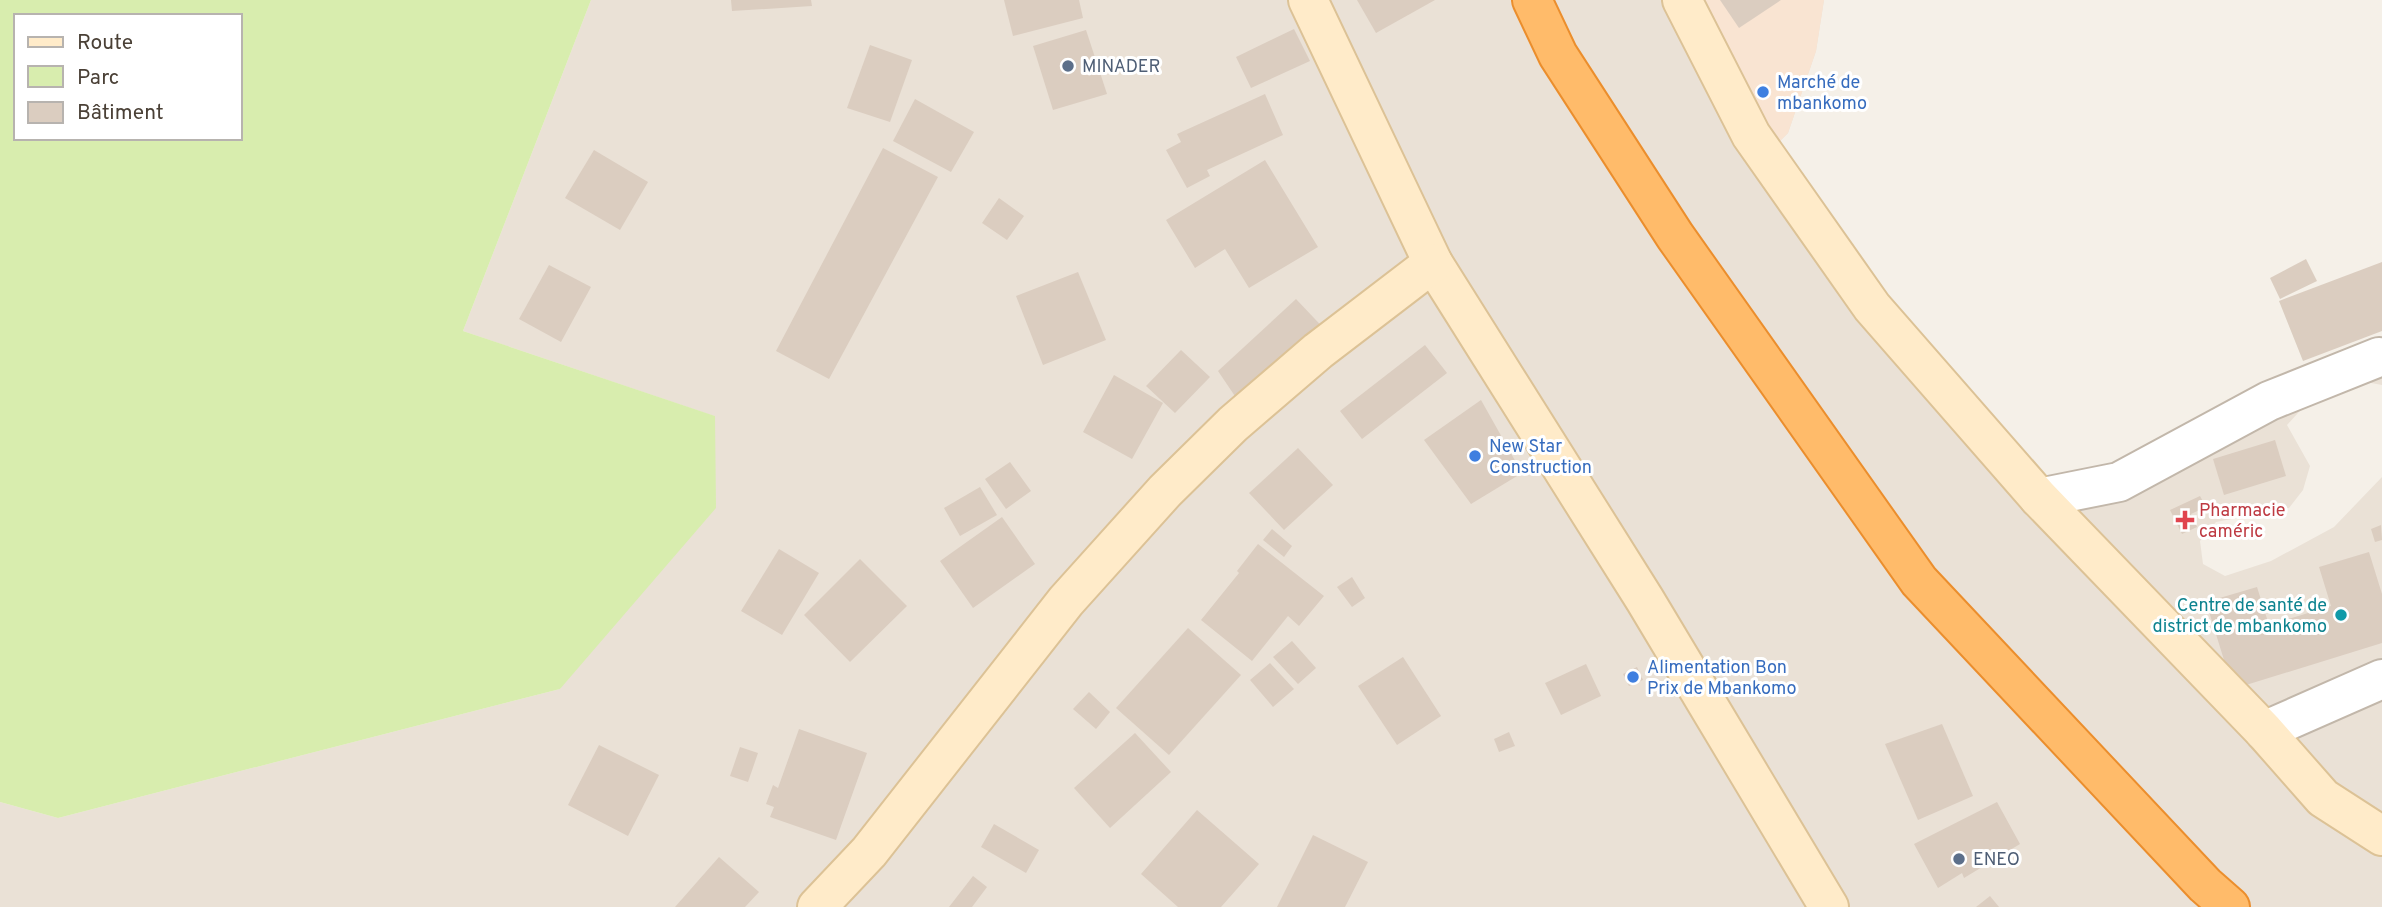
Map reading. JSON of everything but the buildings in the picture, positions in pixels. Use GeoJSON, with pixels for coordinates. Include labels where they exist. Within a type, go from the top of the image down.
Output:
{"type":"FeatureCollection","features":[{"type":"Feature","properties":{"kind":"highway"},"geometry":{"type":"LineString","coordinates":[[1532,0],[1558,55],[1675,236],[1919,581],[2205,885],[2230,907]]}},
{"type":"Feature","properties":{"kind":"street"},"geometry":{"type":"LineString","coordinates":[[1308,0],[1433,263],[1645,600],[1829,907]]}},
{"type":"Feature","properties":{"kind":"street"},"geometry":{"type":"LineString","coordinates":[[1682,0],[1751,135],[1872,307],[2039,498],[2264,731],[2323,797],[2382,836]]}},
{"type":"Feature","properties":{"kind":"street"},"geometry":{"type":"LineString","coordinates":[[817,907],[869,852],[1066,601],[1165,491],[1233,424],[1309,359],[1433,263]]}},
{"type":"Feature","properties":{"kind":"street"},"geometry":{"type":"LineString","coordinates":[[2039,498],[2119,482],[2269,401],[2379,357]]}},
{"type":"Feature","properties":{"kind":"street"},"geometry":{"type":"LineString","coordinates":[[2264,731],[2382,679]]}},
{"type":"Feature","properties":{"kind":"shaded area"},"geometry":{"type":"Polygon","coordinates":[[[591,0],[1824,0],[1816,51],[1788,133],[1763,158],[2045,499],[2382,351],[2382,385],[2339,377],[2319,390],[2287,425],[2310,466],[2303,490],[2289,508],[2216,522],[2200,541],[2203,564],[2225,576],[2271,561],[2334,527],[2382,477],[2382,907],[0,907],[0,802],[58,818],[560,689],[714,416],[463,331],[591,0]]]}},
{"type":"Feature","properties":{"kind":"shaded area","name":"Marché de mbankomo"},"geometry":{"type":"Polygon","coordinates":[[[1672,0],[1824,0],[1816,51],[1788,133],[1763,158],[1672,0]]]}},
{"type":"Feature","properties":{"kind":"green space"},"geometry":{"type":"Polygon","coordinates":[[[0,0],[591,0],[463,331],[715,416],[716,508],[560,689],[58,818],[0,802],[0,0]]]}},
{"type":"Feature","properties":{"kind":"place","name":"MINADER"},"geometry":{"type":"Point","coordinates":[1068,66]}},
{"type":"Feature","properties":{"kind":"place","name":"Marché de mbankomo"},"geometry":{"type":"Point","coordinates":[1763,92]}},
{"type":"Feature","properties":{"kind":"place","name":"New Star Construction"},"geometry":{"type":"Point","coordinates":[1475,456]}},
{"type":"Feature","properties":{"kind":"place","name":"Pharmacie caméric"},"geometry":{"type":"Point","coordinates":[2185,520]}},
{"type":"Feature","properties":{"kind":"place","name":"Centre de santé de district de mbankomo"},"geometry":{"type":"Point","coordinates":[2341,615]}},
{"type":"Feature","properties":{"kind":"place","name":"Alimentation Bon Prix de Mbankomo"},"geometry":{"type":"Point","coordinates":[1633,677]}},
{"type":"Feature","properties":{"kind":"place","name":"ENEO"},"geometry":{"type":"Point","coordinates":[1959,859]}}]}
